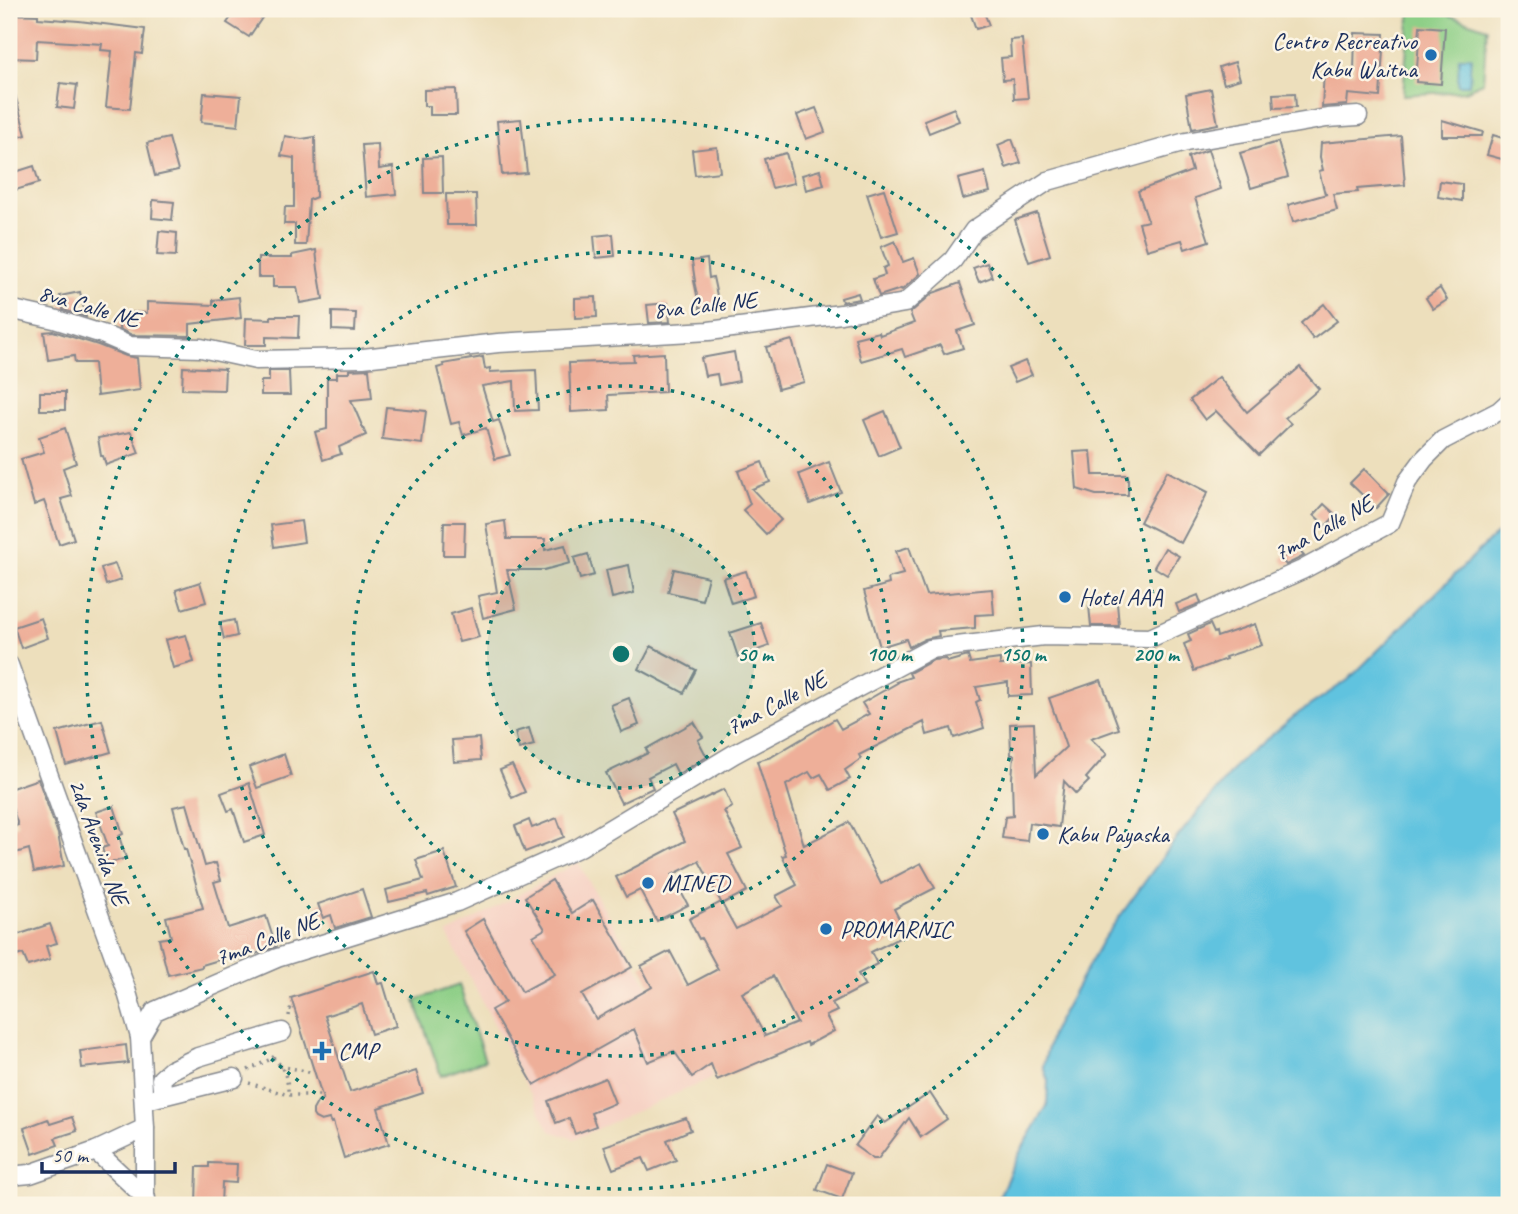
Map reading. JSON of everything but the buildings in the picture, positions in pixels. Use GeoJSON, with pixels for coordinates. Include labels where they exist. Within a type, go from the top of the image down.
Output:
{"type":"FeatureCollection","features":[{"type":"Feature","properties":{"kind":"street","name":"8va Calle NE"},"geometry":{"type":"LineString","coordinates":[[9,309],[54,318],[130,346],[201,348],[256,360],[363,358],[498,343],[709,331],[841,314],[905,303],[953,260],[974,230],[1048,181],[1186,142],[1327,118],[1357,116]]}},
{"type":"Feature","properties":{"kind":"street","name":"7ma Calle NE"},"geometry":{"type":"LineString","coordinates":[[155,1011],[277,958],[457,902],[580,847],[734,754],[930,649],[1044,636],[1150,638],[1302,570],[1390,523],[1407,482],[1443,440],[1504,406]]}},
{"type":"Feature","properties":{"kind":"street","name":"2da Avenida NE"},"geometry":{"type":"LineString","coordinates":[[9,665],[126,989],[140,1037],[145,1128],[145,1202]]}},
{"type":"Feature","properties":{"kind":"street"},"geometry":{"type":"LineString","coordinates":[[126,989],[155,1011],[140,1037]]}},
{"type":"Feature","properties":{"kind":"street"},"geometry":{"type":"LineString","coordinates":[[163,1096],[162,1079],[171,1070],[198,1057],[282,1032]]}},
{"type":"Feature","properties":{"kind":"street"},"geometry":{"type":"LineString","coordinates":[[144,1101],[234,1078]]}},
{"type":"Feature","properties":{"kind":"street"},"geometry":{"type":"LineString","coordinates":[[9,1176],[30,1174],[96,1151],[145,1128]]}},
{"type":"Feature","properties":{"kind":"street"},"geometry":{"type":"LineString","coordinates":[[96,1151],[145,1202]]}},
{"type":"Feature","properties":{"kind":"path"},"geometry":{"type":"LineString","coordinates":[[273,1058],[281,1066],[288,1095]]}},
{"type":"Feature","properties":{"kind":"path"},"geometry":{"type":"LineString","coordinates":[[281,1066],[303,1069],[313,1074]]}},
{"type":"Feature","properties":{"kind":"path"},"geometry":{"type":"LineString","coordinates":[[234,1078],[288,1095],[322,1095]]}},
{"type":"Feature","properties":{"kind":"shaded area"},"geometry":{"type":"Polygon","coordinates":[[[578,862],[653,994],[700,1046],[714,1077],[574,1139],[550,1131],[447,934],[578,862]]]}},
{"type":"Feature","properties":{"kind":"green space"},"geometry":{"type":"Polygon","coordinates":[[[1410,9],[1431,9],[1487,28],[1483,82],[1466,91],[1403,95],[1410,9]]]}},
{"type":"Feature","properties":{"kind":"green space"},"geometry":{"type":"Polygon","coordinates":[[[459,985],[485,1060],[441,1076],[415,1000],[459,985]]]}},
{"type":"Feature","properties":{"kind":"water"},"geometry":{"type":"Polygon","coordinates":[[[1459,57],[1471,57],[1469,85],[1458,85],[1459,57]]]}},
{"type":"Feature","properties":{"kind":"water"},"geometry":{"type":"Polygon","coordinates":[[[1509,524],[1509,1205],[995,1205],[1019,1154],[1047,1106],[1048,1081],[1043,1066],[1052,1032],[1102,941],[1175,840],[1239,762],[1297,714],[1348,680],[1509,524]]]}},
{"type":"Feature","properties":{"kind":"place","name":"Centro Recreativo Kabu Waitna"},"geometry":{"type":"Point","coordinates":[1431,55]}},
{"type":"Feature","properties":{"kind":"place","name":"Hotel AAA"},"geometry":{"type":"Point","coordinates":[1065,597]}},
{"type":"Feature","properties":{"kind":"place","name":"Kabu Payaska"},"geometry":{"type":"Point","coordinates":[1043,834]}},
{"type":"Feature","properties":{"kind":"place","name":"MINED"},"geometry":{"type":"Point","coordinates":[648,883]}},
{"type":"Feature","properties":{"kind":"place","name":"PROMARNIC"},"geometry":{"type":"Point","coordinates":[826,929]}},
{"type":"Feature","properties":{"kind":"place","name":"CMP"},"geometry":{"type":"Point","coordinates":[322,1051]}}]}
